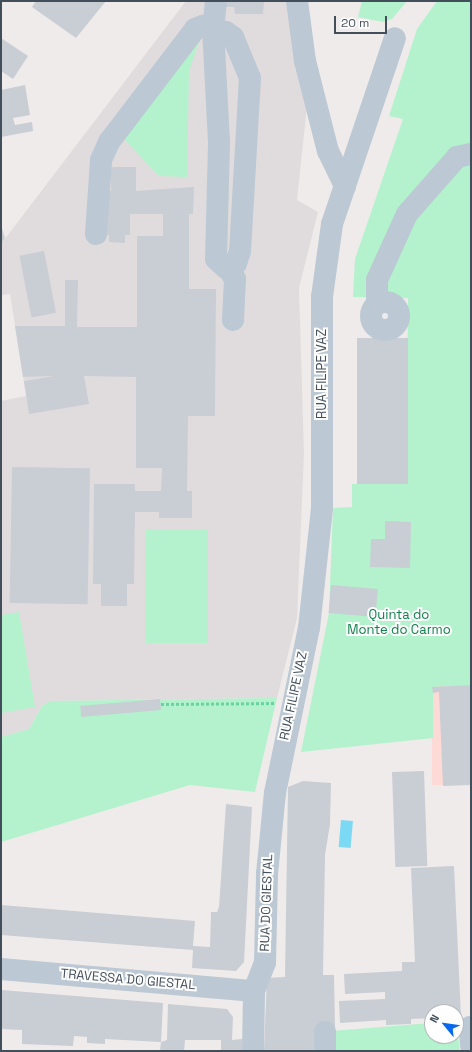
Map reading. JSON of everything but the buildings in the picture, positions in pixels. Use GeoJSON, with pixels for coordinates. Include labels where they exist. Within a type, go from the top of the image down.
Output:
{"type":"FeatureCollection","features":[{"type":"Feature","properties":{"kind":"street"},"geometry":{"type":"LineString","coordinates":[[216,1],[213,29],[219,142],[216,259],[228,268],[235,279],[233,320]]}},
{"type":"Feature","properties":{"kind":"street"},"geometry":{"type":"LineString","coordinates":[[297,1],[305,61],[324,136],[345,186]]}},
{"type":"Feature","properties":{"kind":"street"},"geometry":{"type":"LineString","coordinates":[[96,234],[101,160],[109,142],[194,29],[200,25],[233,37],[250,78],[240,251],[236,263],[228,268]]}},
{"type":"Feature","properties":{"kind":"street","name":"RUA FILIPE VAZ"},"geometry":{"type":"LineString","coordinates":[[282,753],[309,628],[322,508],[322,297],[332,224],[395,38]]}},
{"type":"Feature","properties":{"kind":"street"},"geometry":{"type":"LineString","coordinates":[[377,304],[377,280],[408,214],[457,157],[471,154]]}},
{"type":"Feature","properties":{"kind":"street","name":"RUA DO GIESTAL"},"geometry":{"type":"LineString","coordinates":[[253,1051],[254,991],[265,963],[270,834],[282,753]]}},
{"type":"Feature","properties":{"kind":"street","name":"TRAVESSA DO GIESTAL"},"geometry":{"type":"LineString","coordinates":[[1,969],[254,991]]}},
{"type":"Feature","properties":{"kind":"path"},"geometry":{"type":"LineString","coordinates":[[161,704],[293,703]]}},
{"type":"Feature","properties":{"kind":"shaded area"},"geometry":{"type":"Polygon","coordinates":[[[186,1],[291,1],[307,106],[297,200],[318,212],[299,288],[304,454],[297,618],[277,698],[50,701],[42,706],[29,729],[1,737],[1,401],[26,396],[10,294],[1,295],[1,244],[186,1]]]}},
{"type":"Feature","properties":{"kind":"shaded area"},"geometry":{"type":"Polygon","coordinates":[[[432,685],[471,685],[471,785],[432,785],[432,685]]]}},
{"type":"Feature","properties":{"kind":"green space"},"geometry":{"type":"Polygon","coordinates":[[[362,1],[407,1],[392,19],[383,22],[358,17],[362,1]]]}},
{"type":"Feature","properties":{"kind":"green space","name":"Quinta do Monte do Carmo"},"geometry":{"type":"Polygon","coordinates":[[[437,1],[471,1],[471,685],[433,687],[433,738],[301,752],[329,613],[333,508],[352,507],[352,484],[406,484],[408,298],[353,297],[355,259],[403,119],[389,116],[417,29],[437,1]]]}},
{"type":"Feature","properties":{"kind":"green space"},"geometry":{"type":"Polygon","coordinates":[[[200,39],[189,71],[187,177],[159,176],[122,137],[200,39]]]}},
{"type":"Feature","properties":{"kind":"green space"},"geometry":{"type":"Polygon","coordinates":[[[146,529],[208,529],[208,643],[146,643],[146,529]]]}},
{"type":"Feature","properties":{"kind":"green space"},"geometry":{"type":"Polygon","coordinates":[[[19,612],[35,707],[1,713],[1,615],[19,612]]]}},
{"type":"Feature","properties":{"kind":"green space"},"geometry":{"type":"Polygon","coordinates":[[[277,698],[255,792],[190,785],[1,842],[1,737],[29,729],[42,706],[50,701],[277,698]]]}},
{"type":"Feature","properties":{"kind":"green space"},"geometry":{"type":"Polygon","coordinates":[[[424,1024],[424,1044],[459,1044],[460,1051],[332,1051],[331,1031],[424,1024]]]}},
{"type":"Feature","properties":{"kind":"water"},"geometry":{"type":"Polygon","coordinates":[[[341,820],[353,821],[351,848],[339,847],[341,820]]]}}]}
